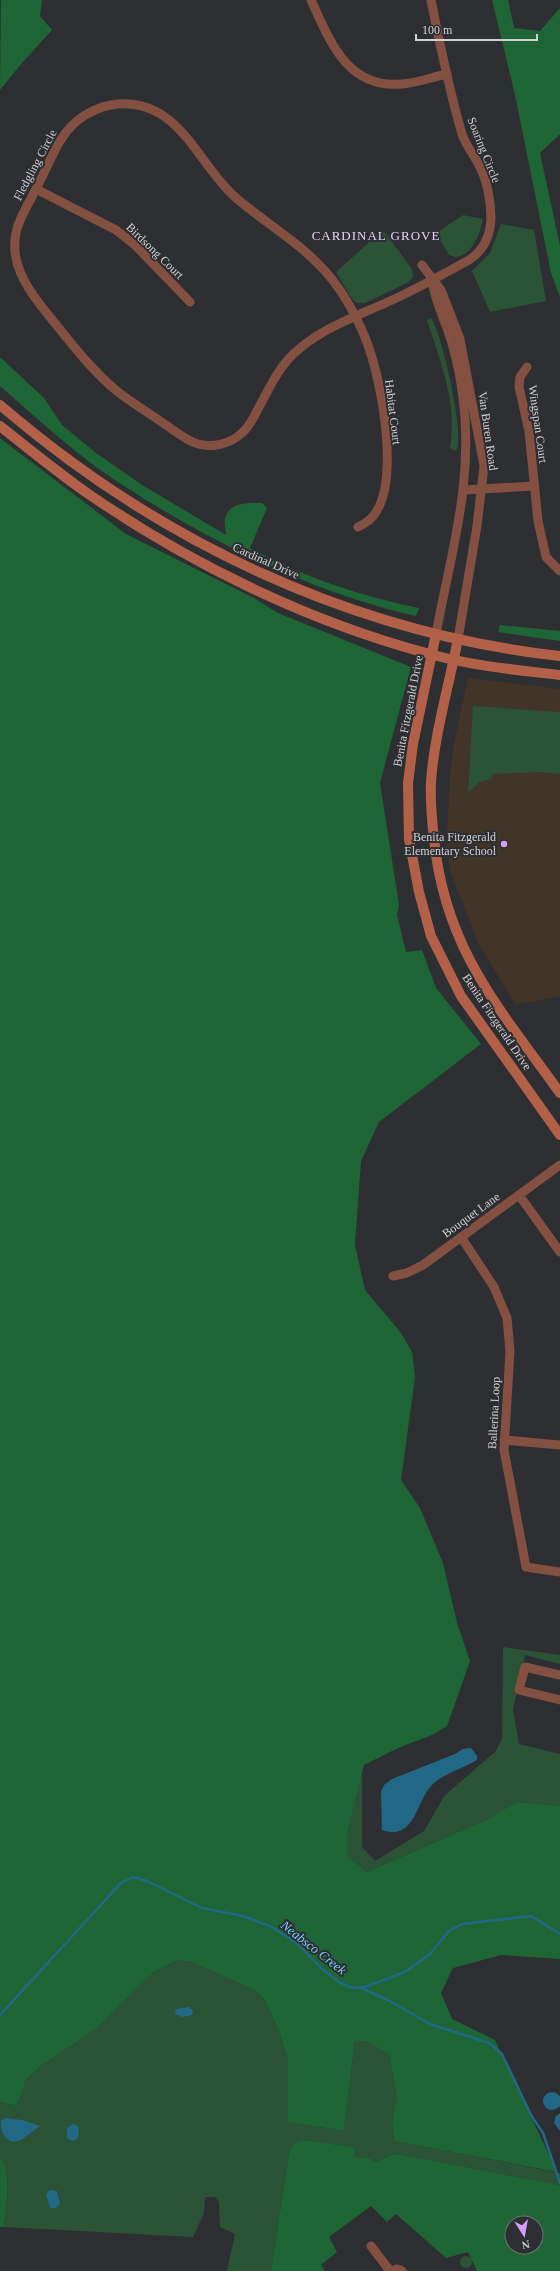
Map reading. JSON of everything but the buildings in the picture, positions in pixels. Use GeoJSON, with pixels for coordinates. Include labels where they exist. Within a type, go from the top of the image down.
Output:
{"type":"FeatureCollection","features":[{"type":"Feature","properties":{"kind":"main road","name":"Cardinal Drive"},"geometry":{"type":"LineString","coordinates":[[0,404],[52,448],[102,485],[159,520],[222,555],[321,599],[436,634],[560,656]]}},
{"type":"Feature","properties":{"kind":"main road"},"geometry":{"type":"LineString","coordinates":[[0,426],[86,492],[199,561],[315,615],[432,655],[454,660],[560,675]]}},
{"type":"Feature","properties":{"kind":"main road","name":"Benita Fitzgerald Drive"},"geometry":{"type":"LineString","coordinates":[[436,634],[413,744],[408,783],[409,838],[423,909],[440,957],[461,996],[560,1135]]}},
{"type":"Feature","properties":{"kind":"main road","name":"Benita Fitzgerald Drive"},"geometry":{"type":"LineString","coordinates":[[458,639],[431,782],[432,825],[440,884],[452,922],[472,967],[495,1003],[560,1093]]}},
{"type":"Feature","properties":{"kind":"street"},"geometry":{"type":"LineString","coordinates":[[311,0],[338,53],[355,72],[384,83],[402,84],[447,74]]}},
{"type":"Feature","properties":{"kind":"street","name":"Soaring Circle"},"geometry":{"type":"LineString","coordinates":[[431,0],[447,74],[463,135],[485,180],[491,220],[486,241],[479,252],[469,260],[432,279]]}},
{"type":"Feature","properties":{"kind":"street","name":"Fledgling Circle"},"geometry":{"type":"LineString","coordinates":[[355,317],[326,272],[300,247],[234,196],[211,172],[174,124],[161,114],[146,106],[114,103],[94,110],[82,118],[62,138],[20,219],[15,235],[14,253],[21,277],[80,354],[104,380],[120,394],[194,443],[217,445],[232,441],[247,428],[275,376],[287,361],[311,340],[432,279]]}},
{"type":"Feature","properties":{"kind":"street","name":"Birdsong Court"},"geometry":{"type":"LineString","coordinates":[[36,189],[116,230],[135,245],[190,302]]}},
{"type":"Feature","properties":{"kind":"street","name":"Van Buren Road"},"geometry":{"type":"LineString","coordinates":[[422,265],[441,290],[446,300],[466,361],[484,466],[482,489],[458,639]]}},
{"type":"Feature","properties":{"kind":"street","name":"Van Buren Road"},"geometry":{"type":"LineString","coordinates":[[432,279],[434,292],[455,354],[463,395],[467,459],[464,490],[436,634]]}},
{"type":"Feature","properties":{"kind":"street","name":"Habitat Court"},"geometry":{"type":"LineString","coordinates":[[355,317],[368,345],[381,392],[386,434],[385,485],[382,498],[373,518],[358,527]]}},
{"type":"Feature","properties":{"kind":"street","name":"Wingspan Court"},"geometry":{"type":"LineString","coordinates":[[527,367],[520,377],[519,387],[529,431],[534,486],[545,554],[550,563],[560,571]]}},
{"type":"Feature","properties":{"kind":"street"},"geometry":{"type":"LineString","coordinates":[[464,490],[534,486]]}},
{"type":"Feature","properties":{"kind":"street","name":"Bouquet Lane"},"geometry":{"type":"LineString","coordinates":[[393,1276],[413,1271],[560,1165]]}},
{"type":"Feature","properties":{"kind":"street"},"geometry":{"type":"LineString","coordinates":[[519,1195],[560,1252]]}},
{"type":"Feature","properties":{"kind":"street","name":"Ballerina Loop"},"geometry":{"type":"LineString","coordinates":[[461,1237],[494,1287],[507,1318],[510,1351],[504,1456],[526,1567],[560,1572]]}},
{"type":"Feature","properties":{"kind":"street"},"geometry":{"type":"LineString","coordinates":[[504,1440],[560,1444]]}},
{"type":"Feature","properties":{"kind":"street"},"geometry":{"type":"LineString","coordinates":[[560,1675],[525,1667],[519,1690],[560,1700]]}},
{"type":"Feature","properties":{"kind":"street"},"geometry":{"type":"LineString","coordinates":[[371,2246],[390,2271],[397,2269],[402,2271]]}},
{"type":"Feature","properties":{"kind":"shaded area","name":"Benita Fitzgerald Elementary School"},"geometry":{"type":"Polygon","coordinates":[[[468,678],[560,689],[560,996],[516,1005],[478,943],[451,873],[447,834],[450,775],[454,743],[468,678]]]}},
{"type":"Feature","properties":{"kind":"green space"},"geometry":{"type":"Polygon","coordinates":[[[1,0],[42,0],[40,16],[52,30],[0,90],[1,0]]]}},
{"type":"Feature","properties":{"kind":"green space"},"geometry":{"type":"Polygon","coordinates":[[[492,0],[508,0],[514,28],[540,31],[560,8],[560,134],[540,153],[560,246],[560,297],[551,273],[515,95],[492,0]]]}},
{"type":"Feature","properties":{"kind":"green space"},"geometry":{"type":"Polygon","coordinates":[[[463,215],[483,219],[480,231],[471,248],[461,256],[455,257],[449,255],[436,233],[463,215]]]}},
{"type":"Feature","properties":{"kind":"green space"},"geometry":{"type":"Polygon","coordinates":[[[501,224],[534,230],[546,301],[490,312],[472,271],[490,253],[501,224]]]}},
{"type":"Feature","properties":{"kind":"green space"},"geometry":{"type":"Polygon","coordinates":[[[383,230],[412,269],[413,277],[409,282],[365,303],[357,303],[352,299],[336,272],[383,230]]]}},
{"type":"Feature","properties":{"kind":"green space"},"geometry":{"type":"Polygon","coordinates":[[[431,318],[436,327],[441,343],[451,385],[458,427],[458,442],[456,451],[450,448],[452,415],[450,399],[442,367],[427,320],[431,318]]]}},
{"type":"Feature","properties":{"kind":"green space"},"geometry":{"type":"Polygon","coordinates":[[[0,357],[44,398],[62,425],[96,453],[142,485],[226,535],[225,519],[230,509],[239,505],[262,503],[267,508],[250,548],[311,577],[376,598],[419,608],[416,616],[341,594],[266,564],[194,528],[127,488],[77,452],[0,386],[0,357]]]}},
{"type":"Feature","properties":{"kind":"green space"},"geometry":{"type":"Polygon","coordinates":[[[0,438],[126,534],[254,598],[278,613],[411,667],[380,783],[399,905],[397,915],[406,952],[422,950],[436,988],[481,1044],[379,1122],[361,1161],[355,1245],[365,1290],[401,1333],[412,1352],[415,1377],[401,1480],[420,1508],[443,1563],[457,1623],[470,1661],[447,1726],[432,1735],[398,1748],[364,1765],[347,1834],[347,1856],[367,1872],[490,1818],[516,1802],[560,1806],[560,1959],[501,1955],[453,1968],[441,1993],[452,2019],[495,2040],[557,2172],[394,2141],[392,2121],[397,2097],[389,2055],[367,2041],[355,2041],[344,2131],[288,2122],[288,2061],[280,2034],[265,2000],[254,1990],[191,1962],[178,1960],[154,1972],[96,2029],[41,2066],[26,2080],[18,2103],[15,2106],[0,2102],[0,438]]]}},
{"type":"Feature","properties":{"kind":"green space"},"geometry":{"type":"Polygon","coordinates":[[[500,625],[560,631],[560,641],[498,632],[500,625]]]}},
{"type":"Feature","properties":{"kind":"green space"},"geometry":{"type":"Polygon","coordinates":[[[473,706],[560,712],[560,774],[540,772],[492,774],[492,779],[479,782],[468,793],[473,706]]]}},
{"type":"Feature","properties":{"kind":"green space"},"geometry":{"type":"Polygon","coordinates":[[[503,1647],[560,1655],[560,1664],[525,1655],[513,1709],[519,1744],[560,1754],[560,1806],[516,1802],[490,1818],[367,1872],[347,1856],[347,1834],[362,1771],[362,1847],[375,1861],[424,1831],[445,1795],[495,1752],[502,1739],[503,1647]]]}},
{"type":"Feature","properties":{"kind":"green space"},"geometry":{"type":"Polygon","coordinates":[[[178,1960],[191,1962],[254,1990],[265,2000],[280,2034],[288,2061],[289,2122],[344,2131],[355,2041],[367,2041],[389,2055],[397,2097],[392,2121],[394,2141],[560,2173],[560,2185],[404,2155],[387,2157],[375,2162],[370,2158],[354,2157],[354,2147],[303,2140],[294,2143],[289,2152],[271,2271],[227,2271],[235,2234],[220,2227],[219,2202],[215,2197],[205,2197],[204,2213],[193,2237],[4,2227],[8,2181],[4,2163],[0,2156],[0,2102],[15,2106],[18,2103],[26,2080],[41,2066],[96,2029],[154,1972],[178,1960]]]}},
{"type":"Feature","properties":{"kind":"green space"},"geometry":{"type":"Polygon","coordinates":[[[303,2140],[354,2147],[354,2157],[370,2158],[375,2162],[392,2155],[404,2155],[560,2185],[560,2271],[477,2271],[468,2252],[446,2258],[396,2214],[387,2222],[371,2206],[329,2237],[337,2252],[321,2265],[325,2271],[271,2271],[289,2152],[291,2147],[297,2141],[303,2140]]]}},
{"type":"Feature","properties":{"kind":"green space"},"geometry":{"type":"Polygon","coordinates":[[[0,2156],[4,2163],[8,2181],[4,2227],[0,2227],[0,2156]]]}},
{"type":"Feature","properties":{"kind":"green space"},"geometry":{"type":"Polygon","coordinates":[[[464,2256],[468,2256],[472,2262],[468,2268],[464,2268],[460,2264],[460,2260],[464,2256]]]}},
{"type":"Feature","properties":{"kind":"water"},"geometry":{"type":"Polygon","coordinates":[[[471,1748],[477,1756],[477,1760],[444,1776],[434,1783],[428,1790],[414,1817],[408,1825],[402,1830],[393,1832],[382,1830],[381,1792],[384,1785],[392,1779],[455,1754],[463,1749],[471,1748]]]}},
{"type":"Feature","properties":{"kind":"water"},"geometry":{"type":"Polygon","coordinates":[[[189,2007],[193,2011],[192,2015],[182,2017],[175,2014],[176,2009],[189,2007]]]}},
{"type":"Feature","properties":{"kind":"water"},"geometry":{"type":"Polygon","coordinates":[[[548,2092],[556,2092],[561,2097],[559,2108],[556,2110],[548,2110],[543,2105],[543,2097],[548,2092]]]}},
{"type":"Feature","properties":{"kind":"water"},"geometry":{"type":"Polygon","coordinates":[[[560,2113],[560,2131],[554,2123],[556,2116],[560,2113]]]}},
{"type":"Feature","properties":{"kind":"water"},"geometry":{"type":"Polygon","coordinates":[[[5,2118],[22,2120],[40,2126],[21,2140],[12,2142],[2,2131],[1,2121],[5,2118]]]}},
{"type":"Feature","properties":{"kind":"water"},"geometry":{"type":"Polygon","coordinates":[[[73,2124],[78,2126],[79,2134],[76,2140],[72,2141],[67,2138],[67,2128],[73,2124]]]}},
{"type":"Feature","properties":{"kind":"water"},"geometry":{"type":"Polygon","coordinates":[[[50,2190],[57,2191],[60,2204],[56,2208],[50,2208],[46,2194],[50,2190]]]}},
{"type":"Feature","properties":{"kind":"waterway","name":"Neabsco Creek"},"geometry":{"type":"LineString","coordinates":[[0,2015],[121,1883],[133,1877],[147,1881],[202,1908],[243,1916],[272,1927],[298,1944],[321,1968],[339,1982],[352,1988],[365,1987],[405,1972],[430,1954],[449,1931],[462,1924],[531,1916],[560,1934]]}},
{"type":"Feature","properties":{"kind":"waterway"},"geometry":{"type":"LineString","coordinates":[[361,1988],[388,2000],[430,2024],[489,2043],[502,2054],[531,2115],[543,2133],[560,2183]]}},
{"type":"Feature","properties":{"kind":"place","name":"Benita Fitzgerald Elementary School"},"geometry":{"type":"Point","coordinates":[504,844]}},
{"type":"Feature","properties":{"kind":"district","name":"CARDINAL GROVE"},"geometry":{"type":"Point","coordinates":[376,235]}}]}
